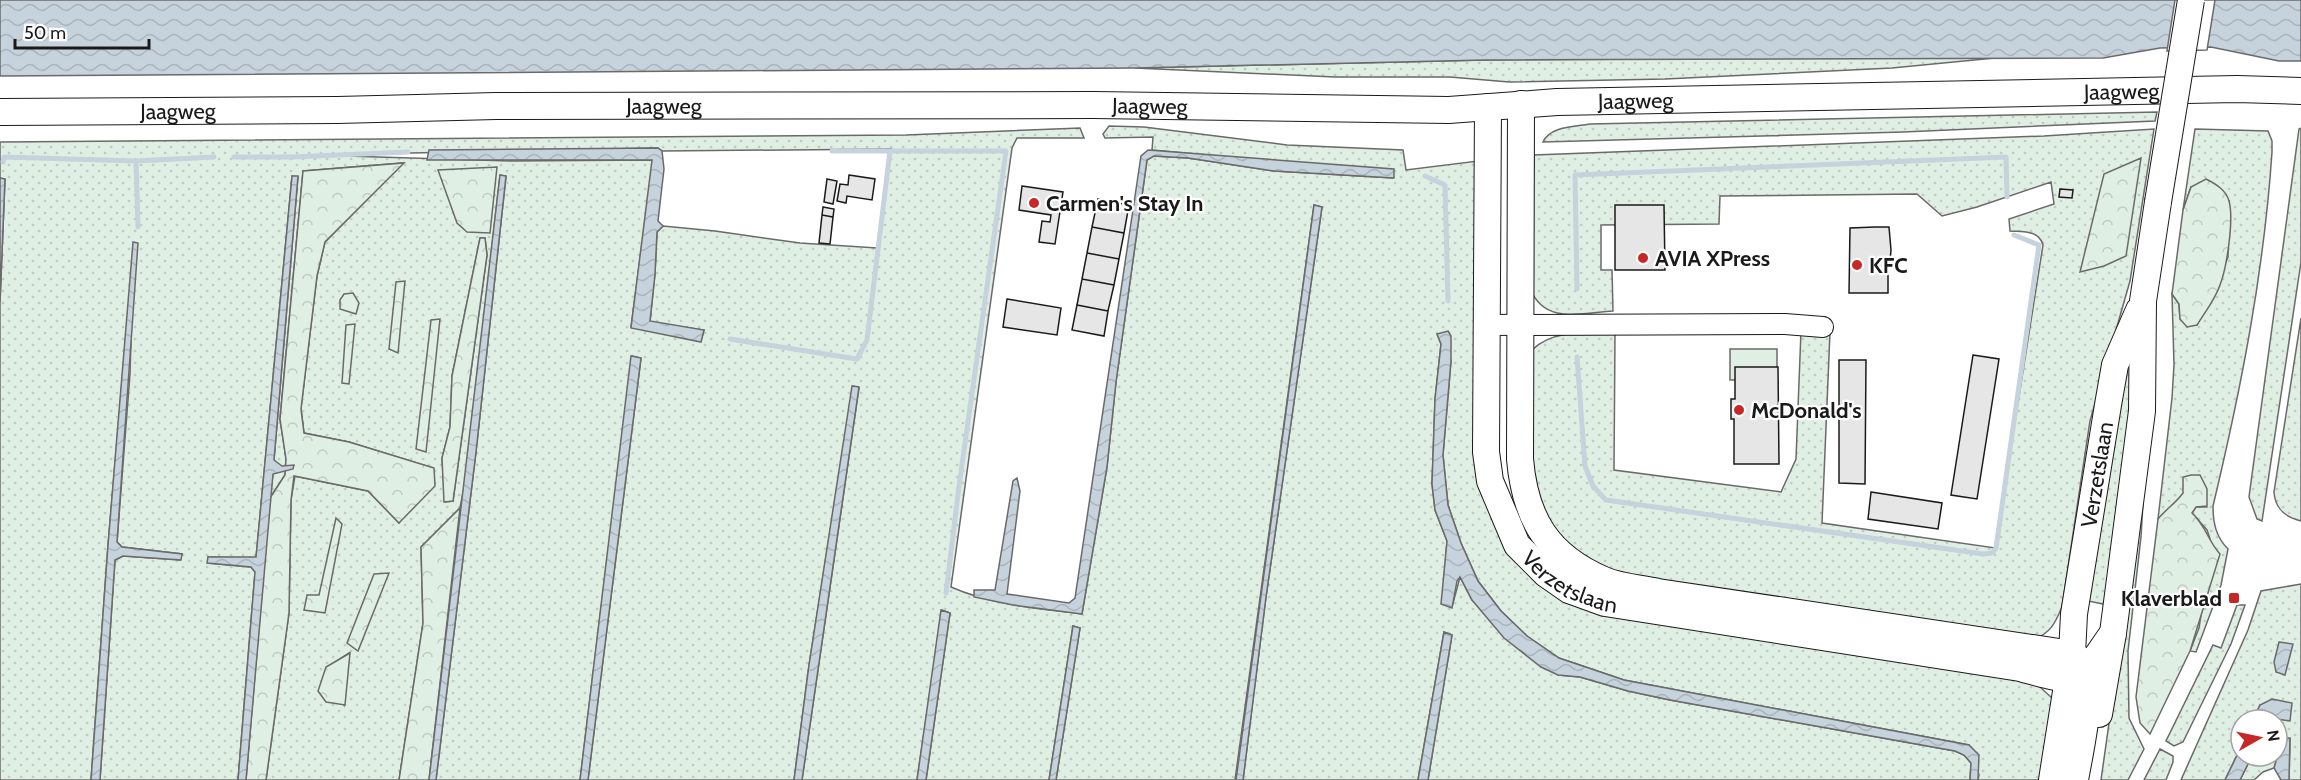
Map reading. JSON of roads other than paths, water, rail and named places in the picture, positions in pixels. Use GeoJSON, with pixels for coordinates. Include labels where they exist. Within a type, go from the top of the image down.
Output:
{"type":"FeatureCollection","features":[{"type":"Feature","properties":{"kind":"main road","name":"Verzetslaan"},"geometry":{"type":"LineString","coordinates":[[2089,780],[2113,633],[2142,411],[2143,301],[2190,0]]}},
{"type":"Feature","properties":{"kind":"main road","name":"Jaagweg"},"geometry":{"type":"LineString","coordinates":[[0,112],[337,110],[496,106],[1104,105],[1449,110],[1521,104],[2237,89],[2301,91]]}},
{"type":"Feature","properties":{"kind":"main road","name":"Verzetslaan"},"geometry":{"type":"LineString","coordinates":[[1521,104],[1520,459],[1522,486],[1530,511],[1544,537],[1563,556],[1605,581],[2075,668]]}},
{"type":"Feature","properties":{"kind":"main road","name":"Verzetslaan"},"geometry":{"type":"LineString","coordinates":[[1488,107],[1486,452],[1490,481],[1517,545],[1546,574],[1569,590],[1605,603],[2009,667],[2075,668],[2113,633]]}},
{"type":"Feature","properties":{"kind":"main road","name":"Verzetslaan"},"geometry":{"type":"LineString","coordinates":[[2052,780],[2075,668],[2074,614],[2115,364],[2143,301]]}},
{"type":"Feature","properties":{"kind":"main road","name":"Verzetslaan"},"geometry":{"type":"LineString","coordinates":[[2075,668],[2087,704],[2075,780]]}},
{"type":"Feature","properties":{"kind":"street"},"geometry":{"type":"LineString","coordinates":[[1488,325],[1785,324],[1823,327]]}},
{"type":"Feature","properties":{"kind":"water"},"geometry":{"type":"Polygon","coordinates":[[[0,0],[2301,0],[2301,61],[2279,61],[2211,47],[2160,48],[2103,58],[1485,60],[1135,68],[0,76],[0,0]]]}},
{"type":"Feature","properties":{"kind":"water"},"geometry":{"type":"Polygon","coordinates":[[[658,148],[662,151],[664,169],[658,221],[663,226],[657,232],[650,321],[704,330],[701,342],[631,328],[652,160],[427,160],[429,150],[658,148]]]}},
{"type":"Feature","properties":{"kind":"water"},"geometry":{"type":"Polygon","coordinates":[[[1148,150],[1394,169],[1394,178],[1274,171],[1188,158],[1154,156],[1147,160],[1116,382],[1107,467],[1082,614],[1013,605],[974,597],[974,590],[995,590],[1013,481],[1017,478],[1020,491],[1007,594],[1069,603],[1075,598],[1141,156],[1148,150]]]}},
{"type":"Feature","properties":{"kind":"water"},"geometry":{"type":"Polygon","coordinates":[[[500,175],[506,176],[476,452],[436,780],[429,780],[500,175]]]}},
{"type":"Feature","properties":{"kind":"water"},"geometry":{"type":"Polygon","coordinates":[[[292,176],[298,176],[274,460],[282,466],[294,465],[293,469],[273,474],[246,780],[238,780],[255,572],[251,567],[207,563],[208,557],[256,557],[292,176]]]}},
{"type":"Feature","properties":{"kind":"water"},"geometry":{"type":"Polygon","coordinates":[[[0,178],[5,179],[0,302],[0,178]]]}},
{"type":"Feature","properties":{"kind":"water"},"geometry":{"type":"Polygon","coordinates":[[[1314,205],[1322,207],[1266,597],[1243,780],[1236,780],[1314,205]]]}},
{"type":"Feature","properties":{"kind":"water"},"geometry":{"type":"Polygon","coordinates":[[[133,242],[138,243],[117,542],[122,547],[182,554],[181,560],[123,556],[115,560],[100,780],[91,780],[108,545],[133,242]]]}},
{"type":"Feature","properties":{"kind":"water"},"geometry":{"type":"Polygon","coordinates":[[[1448,331],[1451,336],[1451,361],[1443,455],[1448,505],[1461,543],[1478,581],[1501,611],[1527,636],[1559,658],[1624,680],[1969,745],[1979,755],[1978,780],[1970,780],[1971,763],[1964,755],[1955,751],[1670,700],[1580,677],[1558,675],[1541,667],[1504,638],[1472,600],[1460,577],[1457,581],[1452,608],[1441,604],[1447,541],[1435,510],[1432,484],[1435,399],[1441,344],[1437,334],[1448,331]]]}},
{"type":"Feature","properties":{"kind":"water"},"geometry":{"type":"Polygon","coordinates":[[[631,356],[641,358],[588,780],[580,780],[631,356]]]}},
{"type":"Feature","properties":{"kind":"water"},"geometry":{"type":"Polygon","coordinates":[[[852,386],[859,387],[802,780],[794,780],[809,665],[852,386]]]}},
{"type":"Feature","properties":{"kind":"water"},"geometry":{"type":"Polygon","coordinates":[[[941,610],[950,613],[926,780],[917,780],[941,610]]]}},
{"type":"Feature","properties":{"kind":"water"},"geometry":{"type":"Polygon","coordinates":[[[1073,626],[1080,628],[1056,780],[1049,780],[1073,626]]]}},
{"type":"Feature","properties":{"kind":"water"},"geometry":{"type":"Polygon","coordinates":[[[1444,632],[1452,635],[1428,780],[1418,780],[1444,632]]]}},
{"type":"Feature","properties":{"kind":"water"},"geometry":{"type":"Polygon","coordinates":[[[2279,642],[2293,644],[2285,675],[2276,672],[2274,662],[2279,642]]]}},
{"type":"Feature","properties":{"kind":"water"},"geometry":{"type":"Polygon","coordinates":[[[2272,699],[2292,703],[2290,721],[2289,708],[2259,708],[2272,699]]]}},
{"type":"Feature","properties":{"kind":"water"},"geometry":{"type":"Polygon","coordinates":[[[2290,738],[2289,780],[2281,780],[2274,768],[2289,768],[2290,738]]]}},
{"type":"Feature","properties":{"kind":"water"},"geometry":{"type":"Polygon","coordinates":[[[2231,768],[2246,768],[2240,780],[2225,780],[2231,768]]]}},
{"type":"Feature","properties":{"kind":"waterway"},"geometry":{"type":"LineString","coordinates":[[832,151],[1006,151],[946,593]]}},
{"type":"Feature","properties":{"kind":"waterway"},"geometry":{"type":"LineString","coordinates":[[730,339],[857,359],[867,340],[890,151]]}},
{"type":"Feature","properties":{"kind":"waterway"},"geometry":{"type":"LineString","coordinates":[[234,157],[408,152]]}},
{"type":"Feature","properties":{"kind":"waterway"},"geometry":{"type":"LineString","coordinates":[[3,162],[4,157],[136,161]]}},
{"type":"Feature","properties":{"kind":"waterway"},"geometry":{"type":"LineString","coordinates":[[138,227],[136,161],[214,157]]}},
{"type":"Feature","properties":{"kind":"waterway"},"geometry":{"type":"LineString","coordinates":[[1577,289],[1575,175],[2006,157],[2007,197]]}},
{"type":"Feature","properties":{"kind":"waterway"},"geometry":{"type":"LineString","coordinates":[[1425,176],[1445,185],[1448,301]]}},
{"type":"Feature","properties":{"kind":"waterway"},"geometry":{"type":"LineString","coordinates":[[1577,357],[1585,466],[1593,486],[1606,500],[1983,554],[1992,553],[1996,548],[2039,245],[2014,235]]}},
{"type":"Feature","properties":{"kind":"place","name":"Carmen's Stay In"},"geometry":{"type":"Point","coordinates":[1034,203]}},
{"type":"Feature","properties":{"kind":"place","name":"AVIA XPress"},"geometry":{"type":"Point","coordinates":[1643,258]}},
{"type":"Feature","properties":{"kind":"place","name":"KFC"},"geometry":{"type":"Point","coordinates":[1857,265]}},
{"type":"Feature","properties":{"kind":"place","name":"McDonald's"},"geometry":{"type":"Point","coordinates":[1739,410]}},
{"type":"Feature","properties":{"kind":"place","name":"Klaverblad"},"geometry":{"type":"Point","coordinates":[2234,598]}}]}
